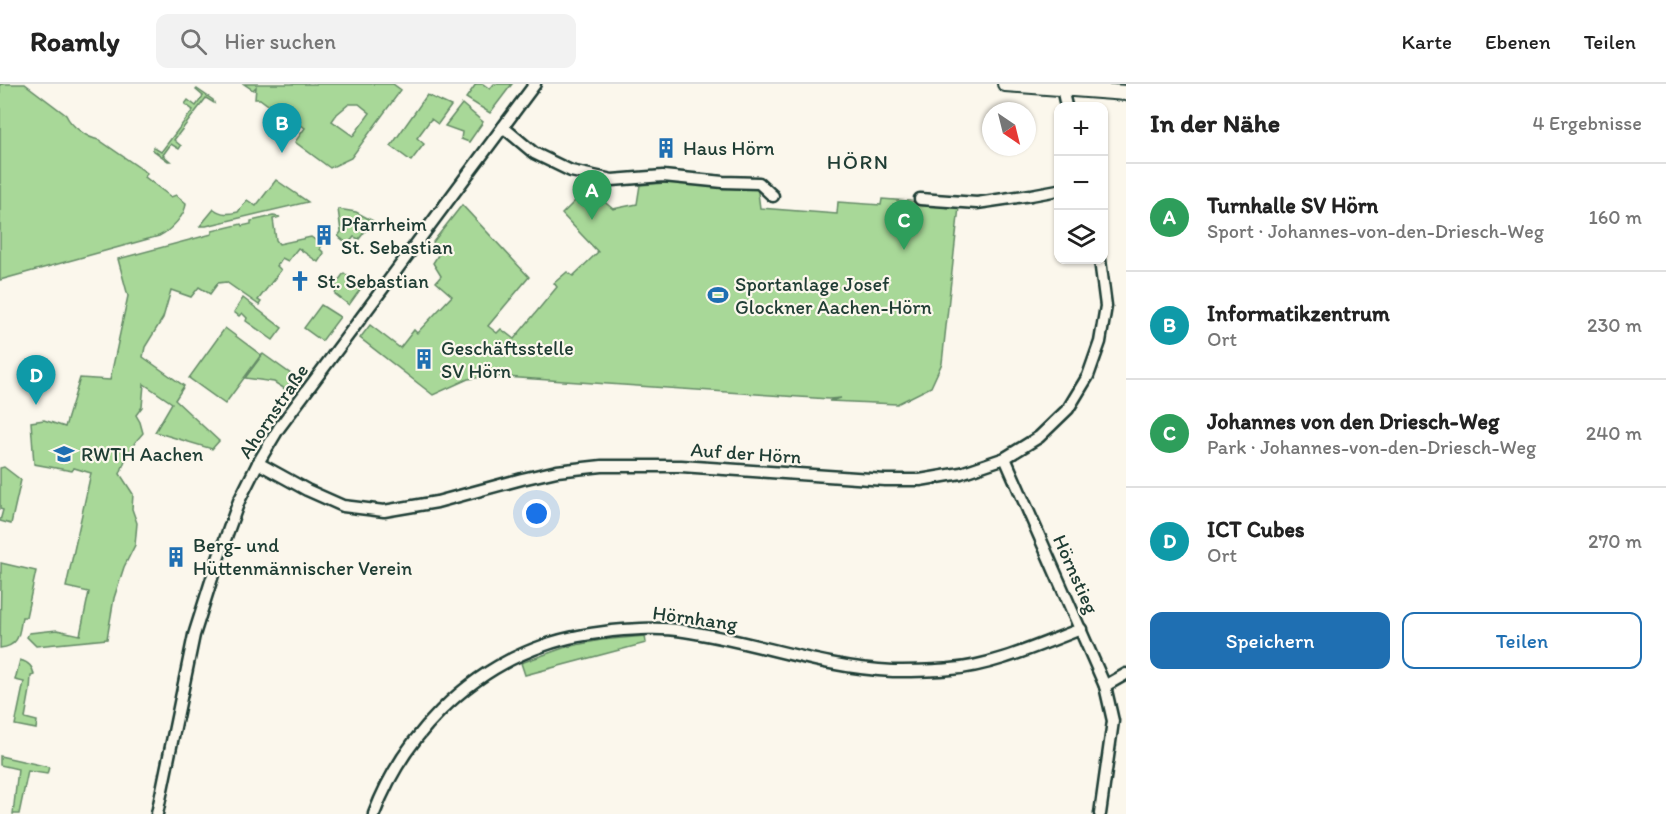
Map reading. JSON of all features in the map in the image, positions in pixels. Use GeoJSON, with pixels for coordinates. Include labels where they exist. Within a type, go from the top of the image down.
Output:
{"type":"FeatureCollection","features":[{"type":"Feature","properties":{"kind":"main road"},"geometry":{"type":"LineString","coordinates":[[1005,84],[1062,86],[1126,93]]}},
{"type":"Feature","properties":{"kind":"street","name":"Ahornstraße"},"geometry":{"type":"LineString","coordinates":[[157,814],[194,635],[239,501],[258,463],[279,428],[535,84]]}},
{"type":"Feature","properties":{"kind":"street"},"geometry":{"type":"LineString","coordinates":[[1062,86],[1065,102]]}},
{"type":"Feature","properties":{"kind":"street"},"geometry":{"type":"LineString","coordinates":[[503,127],[534,153],[571,171],[612,180],[663,177],[759,183],[773,196]]}},
{"type":"Feature","properties":{"kind":"street"},"geometry":{"type":"LineString","coordinates":[[920,199],[977,203],[1054,191]]}},
{"type":"Feature","properties":{"kind":"street","name":"Auf der Hörn"},"geometry":{"type":"LineString","coordinates":[[258,463],[307,490],[343,506],[384,511],[437,502],[530,477],[602,466],[681,466],[885,480],[920,480],[961,473],[1005,458],[1039,437],[1068,409],[1088,376],[1100,342],[1106,306],[1101,264]]}},
{"type":"Feature","properties":{"kind":"street","name":"Hörnstieg"},"geometry":{"type":"LineString","coordinates":[[1005,458],[1105,686],[1113,722],[1100,814]]}},
{"type":"Feature","properties":{"kind":"street","name":"Hörnhang"},"geometry":{"type":"LineString","coordinates":[[374,814],[387,781],[402,757],[435,716],[459,693],[505,663],[544,645],[596,633],[639,628],[681,630],[722,637],[823,662],[892,670],[953,669],[984,663],[1081,629]]}},
{"type":"Feature","properties":{"kind":"street"},"geometry":{"type":"LineString","coordinates":[[1105,686],[1126,674]]}},
{"type":"Feature","properties":{"kind":"green space"},"geometry":{"type":"Polygon","coordinates":[[[0,84],[25,84],[66,115],[80,131],[99,140],[147,173],[145,177],[171,197],[176,195],[186,203],[180,217],[172,227],[159,236],[0,280],[0,84]]]}},
{"type":"Feature","properties":{"kind":"green space"},"geometry":{"type":"Polygon","coordinates":[[[244,84],[393,84],[401,90],[351,158],[330,168],[295,142],[305,128],[301,125],[299,128],[260,99],[255,99],[256,87],[253,90],[244,84]],[[349,104],[332,121],[353,136],[370,113],[359,104],[349,104]]]}},
{"type":"Feature","properties":{"kind":"green space"},"geometry":{"type":"Polygon","coordinates":[[[476,84],[483,84],[490,89],[494,84],[512,84],[490,113],[466,98],[476,84]]]}},
{"type":"Feature","properties":{"kind":"green space"},"geometry":{"type":"Polygon","coordinates":[[[197,89],[214,103],[206,98],[174,140],[181,146],[179,149],[171,144],[163,155],[170,161],[168,161],[153,150],[153,147],[161,152],[193,110],[185,104],[188,100],[196,106],[203,96],[197,89]]]}},
{"type":"Feature","properties":{"kind":"green space"},"geometry":{"type":"Polygon","coordinates":[[[427,95],[451,106],[438,124],[431,119],[417,138],[424,144],[411,161],[391,146],[427,95]]]}},
{"type":"Feature","properties":{"kind":"green space"},"geometry":{"type":"Polygon","coordinates":[[[462,104],[483,122],[469,142],[461,139],[462,132],[445,126],[462,104]]]}},
{"type":"Feature","properties":{"kind":"green space"},"geometry":{"type":"Polygon","coordinates":[[[276,180],[308,202],[200,226],[214,209],[226,214],[238,212],[247,200],[256,206],[276,180]]]}},
{"type":"Feature","properties":{"kind":"green space","name":"Sportanlage Josef Glockner Aachen-Hörn"},"geometry":{"type":"Polygon","coordinates":[[[596,180],[601,199],[613,209],[637,204],[640,185],[690,181],[757,185],[760,208],[837,214],[838,202],[881,205],[882,199],[959,207],[942,363],[931,387],[897,404],[829,401],[841,398],[490,376],[468,379],[433,395],[360,338],[370,325],[400,348],[414,330],[417,333],[452,296],[436,282],[441,276],[433,263],[440,252],[433,242],[462,205],[529,277],[488,326],[497,333],[501,329],[514,339],[557,287],[554,283],[567,272],[573,276],[598,252],[562,214],[596,180]]]}},
{"type":"Feature","properties":{"kind":"green space"},"geometry":{"type":"Polygon","coordinates":[[[338,209],[356,212],[373,221],[359,239],[354,237],[348,244],[338,236],[341,232],[338,209]]]}},
{"type":"Feature","properties":{"kind":"green space"},"geometry":{"type":"Polygon","coordinates":[[[273,216],[280,217],[273,219],[276,240],[279,244],[311,237],[322,245],[320,249],[324,253],[318,262],[298,248],[288,261],[282,258],[277,266],[281,270],[258,300],[261,302],[259,305],[226,282],[218,283],[210,294],[199,287],[191,297],[171,290],[163,318],[145,347],[143,357],[184,386],[175,400],[219,441],[212,449],[155,432],[172,403],[144,384],[142,407],[136,415],[143,433],[129,452],[120,474],[133,494],[132,509],[137,523],[135,545],[124,567],[114,598],[107,639],[36,646],[27,637],[29,633],[57,630],[80,635],[89,592],[66,587],[91,473],[74,468],[72,471],[34,464],[31,422],[44,420],[65,427],[80,378],[110,380],[128,296],[118,259],[212,234],[212,231],[251,224],[251,221],[273,216]]]}},
{"type":"Feature","properties":{"kind":"green space"},"geometry":{"type":"Polygon","coordinates":[[[344,273],[362,287],[349,305],[335,294],[336,291],[333,288],[344,273]]]}},
{"type":"Feature","properties":{"kind":"green space"},"geometry":{"type":"Polygon","coordinates":[[[243,298],[282,328],[273,340],[246,321],[247,318],[242,313],[239,316],[234,312],[243,298]]]}},
{"type":"Feature","properties":{"kind":"green space"},"geometry":{"type":"Polygon","coordinates":[[[321,305],[340,317],[322,341],[304,328],[321,305]]]}},
{"type":"Feature","properties":{"kind":"green space"},"geometry":{"type":"Polygon","coordinates":[[[225,328],[261,355],[225,404],[189,378],[225,328]]]}},
{"type":"Feature","properties":{"kind":"green space"},"geometry":{"type":"Polygon","coordinates":[[[263,354],[295,377],[285,389],[274,382],[245,378],[263,354]]]}},
{"type":"Feature","properties":{"kind":"green space"},"geometry":{"type":"Polygon","coordinates":[[[4,467],[21,480],[11,524],[0,521],[3,510],[0,509],[0,468],[4,467]]]}},
{"type":"Feature","properties":{"kind":"green space"},"geometry":{"type":"Polygon","coordinates":[[[1,563],[36,571],[26,617],[22,617],[17,638],[11,645],[0,648],[1,563]]]}},
{"type":"Feature","properties":{"kind":"green space"},"geometry":{"type":"Polygon","coordinates":[[[645,636],[646,643],[525,675],[521,663],[566,647],[601,640],[645,636]]]}},
{"type":"Feature","properties":{"kind":"green space"},"geometry":{"type":"Polygon","coordinates":[[[20,660],[30,665],[34,675],[31,676],[25,718],[37,721],[36,729],[15,725],[24,682],[15,680],[20,660]]]}},
{"type":"Feature","properties":{"kind":"green space"},"geometry":{"type":"Polygon","coordinates":[[[0,756],[49,767],[47,774],[28,771],[19,814],[13,814],[18,769],[0,765],[0,756]]]}},
{"type":"Feature","properties":{"kind":"place","name":"Haus Hörn"},"geometry":{"type":"Point","coordinates":[666,148]}},
{"type":"Feature","properties":{"kind":"place","name":"Informatikzentrum"},"geometry":{"type":"Point","coordinates":[282,153]}},
{"type":"Feature","properties":{"kind":"place","name":"Turnhalle SV Hörn"},"geometry":{"type":"Point","coordinates":[592,220]}},
{"type":"Feature","properties":{"kind":"place","name":"Pfarrheim St. Sebastian"},"geometry":{"type":"Point","coordinates":[324,235]}},
{"type":"Feature","properties":{"kind":"place","name":"Johannes von den Driesch-Weg"},"geometry":{"type":"Point","coordinates":[904,250]}},
{"type":"Feature","properties":{"kind":"place","name":"St. Sebastian"},"geometry":{"type":"Point","coordinates":[300,281]}},
{"type":"Feature","properties":{"kind":"place","name":"Sportanlage Josef Glockner Aachen-Hörn"},"geometry":{"type":"Point","coordinates":[718,295]}},
{"type":"Feature","properties":{"kind":"place","name":"Geschäftsstelle SV Hörn"},"geometry":{"type":"Point","coordinates":[424,359]}},
{"type":"Feature","properties":{"kind":"place","name":"ICT Cubes"},"geometry":{"type":"Point","coordinates":[36,405]}},
{"type":"Feature","properties":{"kind":"place","name":"RWTH Aachen"},"geometry":{"type":"Point","coordinates":[64,454]}},
{"type":"Feature","properties":{"kind":"place","name":"Berg- und Hüttenmännischer Verein"},"geometry":{"type":"Point","coordinates":[176,557]}},
{"type":"Feature","properties":{"kind":"district","name":"HÖRN"},"geometry":{"type":"Point","coordinates":[858,162]}}]}
